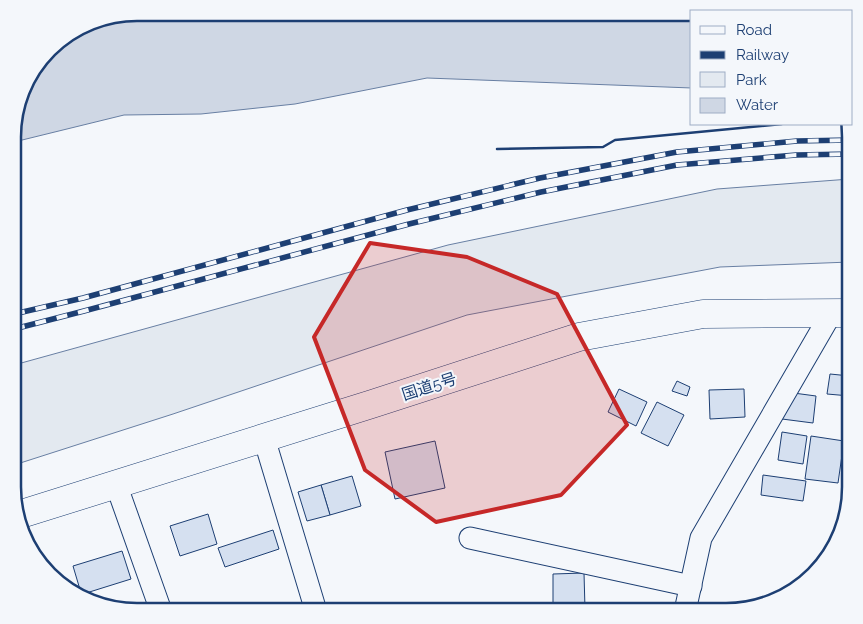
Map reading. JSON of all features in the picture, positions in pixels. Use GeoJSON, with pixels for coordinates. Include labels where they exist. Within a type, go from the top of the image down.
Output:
{"type":"FeatureCollection","features":[{"type":"Feature","properties":{"kind":"highway","name":"国道5号"},"geometry":{"type":"LineString","coordinates":[[24,513],[579,337],[703,314],[841,312]]}},
{"type":"Feature","properties":{"kind":"street"},"geometry":{"type":"LineString","coordinates":[[687,603],[701,538],[841,312]]}},
{"type":"Feature","properties":{"kind":"street"},"geometry":{"type":"LineString","coordinates":[[264,438],[314,603]]}},
{"type":"Feature","properties":{"kind":"street"},"geometry":{"type":"LineString","coordinates":[[116,484],[158,603]]}},
{"type":"Feature","properties":{"kind":"street"},"geometry":{"type":"LineString","coordinates":[[470,538],[691,586]]}},
{"type":"Feature","properties":{"kind":"highlighted area"},"geometry":{"type":"Polygon","coordinates":[[[370,243],[467,257],[557,294],[627,425],[561,495],[436,522],[365,470],[314,337],[370,243]]]}},
{"type":"Feature","properties":{"kind":"green space"},"geometry":{"type":"Polygon","coordinates":[[[842,180],[842,262],[720,267],[467,315],[173,414],[21,463],[21,363],[448,245],[717,189],[842,180]]]}},
{"type":"Feature","properties":{"kind":"water"},"geometry":{"type":"Polygon","coordinates":[[[690,21],[690,88],[427,78],[295,104],[201,114],[124,115],[21,140],[22,122],[27,100],[37,79],[50,61],[61,50],[86,33],[100,27],[122,22],[690,21]]]}},
{"type":"Feature","properties":{"kind":"building"},"geometry":{"type":"Polygon","coordinates":[[[830,374],[842,375],[842,395],[827,394],[830,374]]]}},
{"type":"Feature","properties":{"kind":"building"},"geometry":{"type":"Polygon","coordinates":[[[677,381],[690,387],[687,396],[672,391],[677,381]]]}},
{"type":"Feature","properties":{"kind":"building"},"geometry":{"type":"Polygon","coordinates":[[[619,389],[647,402],[636,426],[608,412],[619,389]]]}},
{"type":"Feature","properties":{"kind":"building"},"geometry":{"type":"Polygon","coordinates":[[[744,389],[745,417],[710,419],[709,390],[744,389]]]}},
{"type":"Feature","properties":{"kind":"building"},"geometry":{"type":"Polygon","coordinates":[[[786,392],[816,396],[813,423],[782,419],[786,392]]]}},
{"type":"Feature","properties":{"kind":"building"},"geometry":{"type":"Polygon","coordinates":[[[657,402],[684,415],[668,446],[641,433],[657,402]]]}},
{"type":"Feature","properties":{"kind":"building"},"geometry":{"type":"Polygon","coordinates":[[[782,432],[807,436],[803,464],[778,460],[782,432]]]}},
{"type":"Feature","properties":{"kind":"building"},"geometry":{"type":"Polygon","coordinates":[[[811,436],[842,441],[838,483],[805,479],[811,436]]]}},
{"type":"Feature","properties":{"kind":"building"},"geometry":{"type":"Polygon","coordinates":[[[435,441],[445,488],[395,499],[385,452],[435,441]]]}},
{"type":"Feature","properties":{"kind":"building"},"geometry":{"type":"Polygon","coordinates":[[[763,475],[806,481],[803,501],[761,495],[763,475]]]}},
{"type":"Feature","properties":{"kind":"building"},"geometry":{"type":"Polygon","coordinates":[[[352,476],[361,506],[330,515],[321,485],[352,476]]]}},
{"type":"Feature","properties":{"kind":"building"},"geometry":{"type":"Polygon","coordinates":[[[321,485],[330,515],[307,521],[298,492],[321,485]]]}},
{"type":"Feature","properties":{"kind":"building"},"geometry":{"type":"Polygon","coordinates":[[[208,514],[217,544],[180,556],[170,526],[208,514]]]}},
{"type":"Feature","properties":{"kind":"building"},"geometry":{"type":"Polygon","coordinates":[[[273,530],[279,549],[225,567],[218,548],[273,530]]]}},
{"type":"Feature","properties":{"kind":"building"},"geometry":{"type":"Polygon","coordinates":[[[122,551],[131,579],[89,592],[79,587],[73,566],[122,551]]]}},
{"type":"Feature","properties":{"kind":"building"},"geometry":{"type":"Polygon","coordinates":[[[584,573],[585,603],[553,603],[553,574],[584,573]]]}},
{"type":"Feature","properties":{"kind":"railway"},"geometry":{"type":"LineString","coordinates":[[21,312],[83,298],[407,210],[540,178],[677,152],[797,141],[842,140]]}},
{"type":"Feature","properties":{"kind":"railway"},"geometry":{"type":"LineString","coordinates":[[21,327],[409,224],[541,192],[677,165],[796,155],[842,154]]}},
{"type":"Feature","properties":{"kind":"wall"},"geometry":{"type":"LineString","coordinates":[[497,149],[603,147],[615,140],[772,125]]}}]}
